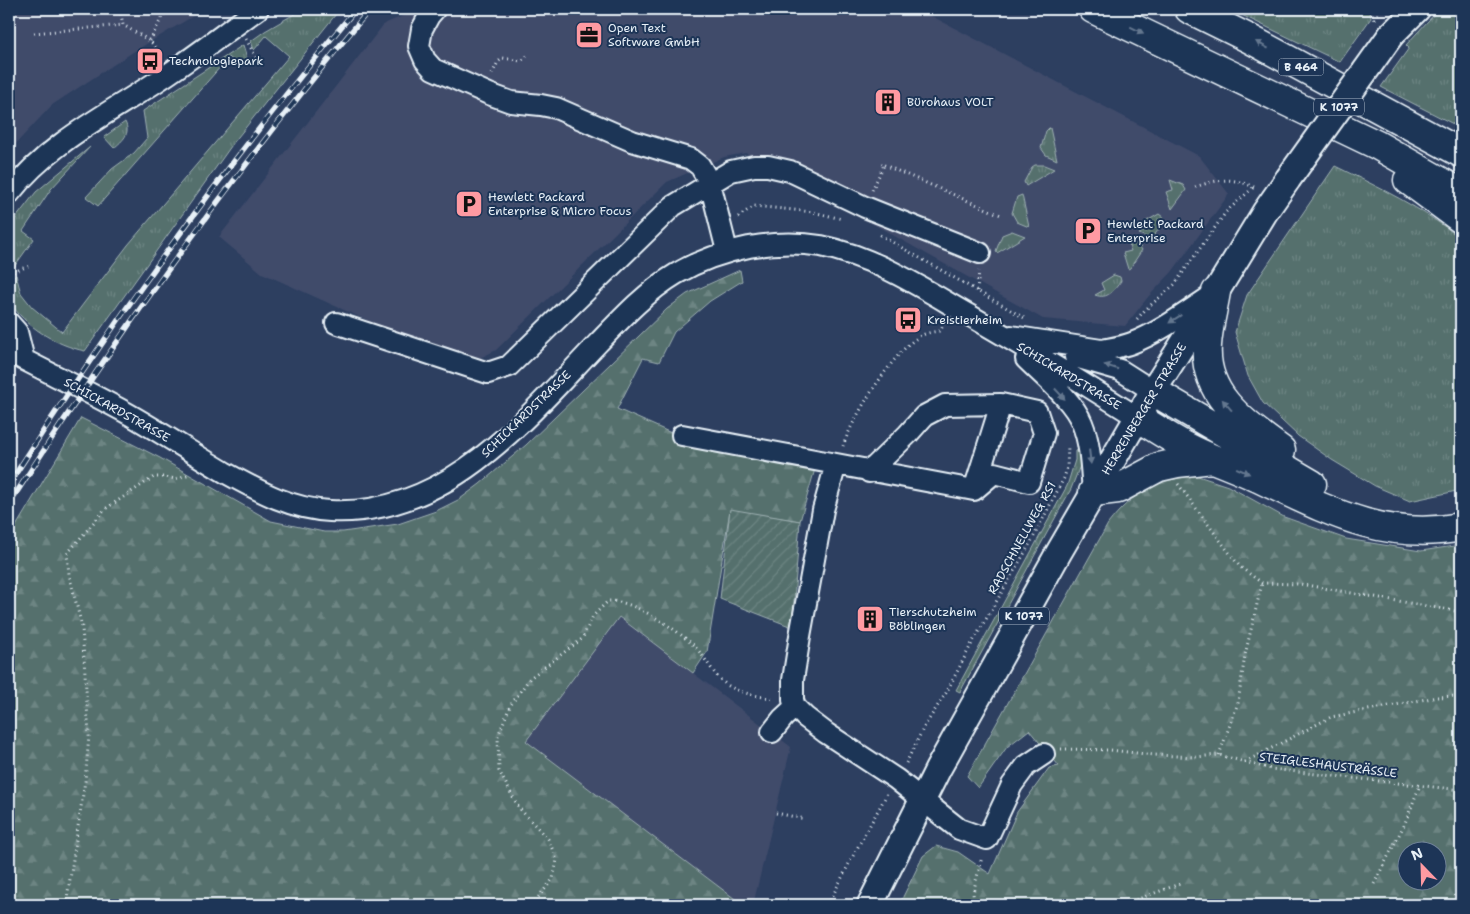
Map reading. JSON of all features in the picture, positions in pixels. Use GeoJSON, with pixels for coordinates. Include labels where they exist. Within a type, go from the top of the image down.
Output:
{"type":"FeatureCollection","features":[{"type":"Feature","properties":{"kind":"highway"},"geometry":{"type":"LineString","coordinates":[[1093,9],[1377,146],[1461,193]]}},
{"type":"Feature","properties":{"kind":"highway","name":"B 464"},"geometry":{"type":"LineString","coordinates":[[1189,9],[1250,39],[1461,153]]}},
{"type":"Feature","properties":{"kind":"highway"},"geometry":{"type":"LineString","coordinates":[[1302,111],[1393,169],[1461,218]]}},
{"type":"Feature","properties":{"kind":"highway"},"geometry":{"type":"LineString","coordinates":[[1412,127],[1445,127],[1461,136]]}},
{"type":"Feature","properties":{"kind":"highway"},"geometry":{"type":"LineString","coordinates":[[1216,292],[1207,354],[1208,369],[1218,394],[1238,418],[1294,459],[1330,494]]}},
{"type":"Feature","properties":{"kind":"highway"},"geometry":{"type":"LineString","coordinates":[[1153,390],[1294,475],[1330,494],[1379,513],[1400,517],[1435,519],[1461,516]]}},
{"type":"Feature","properties":{"kind":"highway"},"geometry":{"type":"LineString","coordinates":[[1137,418],[1191,449],[1338,515],[1362,523],[1408,531],[1447,530],[1461,527]]}},
{"type":"Feature","properties":{"kind":"highway"},"geometry":{"type":"LineString","coordinates":[[1093,492],[1118,489],[1159,467],[1212,458]]}},
{"type":"Feature","properties":{"kind":"main road","name":"HERRENBERGER STRASSE"},"geometry":{"type":"LineString","coordinates":[[870,905],[922,799],[1093,492],[1153,390],[1265,212],[1288,179],[1379,26],[1406,9]]}},
{"type":"Feature","properties":{"kind":"main road","name":"HERRENBERGER STRASSE"},"geometry":{"type":"LineString","coordinates":[[1379,26],[1417,9]]}},
{"type":"Feature","properties":{"kind":"street"},"geometry":{"type":"LineString","coordinates":[[9,194],[47,154],[78,131],[173,71],[258,9]]}},
{"type":"Feature","properties":{"kind":"street"},"geometry":{"type":"LineString","coordinates":[[435,9],[422,29],[419,46],[425,60],[433,69],[511,102],[556,108],[632,141],[691,160],[700,166],[710,183],[727,251]]}},
{"type":"Feature","properties":{"kind":"street"},"geometry":{"type":"LineString","coordinates":[[336,323],[488,373],[509,366],[672,206],[731,171],[754,166],[768,166],[790,171],[865,206],[980,253]]}},
{"type":"Feature","properties":{"kind":"street","name":"SCHICKARDSTRASSE"},"geometry":{"type":"LineString","coordinates":[[16,356],[127,413],[203,460],[266,495],[299,507],[322,510],[368,510],[398,504],[427,493],[453,479],[468,468],[517,427],[635,304],[676,274],[727,251],[772,243],[819,246],[856,256],[899,275],[1002,334],[1137,418]]}},
{"type":"Feature","properties":{"kind":"street"},"geometry":{"type":"LineString","coordinates":[[1002,334],[1101,350],[1132,343],[1155,332],[1216,292]]}},
{"type":"Feature","properties":{"kind":"street"},"geometry":{"type":"LineString","coordinates":[[9,323],[17,332],[16,356]]}},
{"type":"Feature","properties":{"kind":"street"},"geometry":{"type":"LineString","coordinates":[[1002,334],[1063,396],[1082,423],[1090,453],[1093,492]]}},
{"type":"Feature","properties":{"kind":"street","name":"SCHICKARDSTRASSE"},"geometry":{"type":"LineString","coordinates":[[1002,334],[1120,370],[1153,390]]}},
{"type":"Feature","properties":{"kind":"street"},"geometry":{"type":"LineString","coordinates":[[869,472],[924,416],[945,405],[1001,404],[1037,412],[1044,433],[1029,482],[994,473],[974,490]]}},
{"type":"Feature","properties":{"kind":"street"},"geometry":{"type":"LineString","coordinates":[[974,490],[1001,404]]}},
{"type":"Feature","properties":{"kind":"street"},"geometry":{"type":"LineString","coordinates":[[682,436],[974,490]]}},
{"type":"Feature","properties":{"kind":"street"},"geometry":{"type":"LineString","coordinates":[[836,464],[826,495],[793,680],[794,704],[805,718],[892,775],[959,829],[987,839],[1012,785],[1026,766],[1044,754]]}},
{"type":"Feature","properties":{"kind":"street"},"geometry":{"type":"LineString","coordinates":[[772,732],[794,704]]}},
{"type":"Feature","properties":{"kind":"path"},"geometry":{"type":"LineString","coordinates":[[120,9],[123,25]]}},
{"type":"Feature","properties":{"kind":"path"},"geometry":{"type":"LineString","coordinates":[[150,41],[162,15],[172,9]]}},
{"type":"Feature","properties":{"kind":"path"},"geometry":{"type":"LineString","coordinates":[[1371,9],[1379,26]]}},
{"type":"Feature","properties":{"kind":"path"},"geometry":{"type":"LineString","coordinates":[[1379,26],[1381,9]]}},
{"type":"Feature","properties":{"kind":"path"},"geometry":{"type":"LineString","coordinates":[[34,33],[123,25],[150,41],[163,55],[173,71]]}},
{"type":"Feature","properties":{"kind":"path"},"geometry":{"type":"LineString","coordinates":[[484,91],[498,62],[503,58],[521,61],[527,56]]}},
{"type":"Feature","properties":{"kind":"path"},"geometry":{"type":"LineString","coordinates":[[865,206],[882,164],[1001,215]]}},
{"type":"Feature","properties":{"kind":"path"},"geometry":{"type":"LineString","coordinates":[[1195,187],[1225,179],[1242,181],[1254,187]]}},
{"type":"Feature","properties":{"kind":"path"},"geometry":{"type":"LineString","coordinates":[[1132,343],[1136,322],[1145,310],[1174,285],[1226,212],[1260,181]]}},
{"type":"Feature","properties":{"kind":"path"},"geometry":{"type":"LineString","coordinates":[[9,274],[28,266]]}},
{"type":"Feature","properties":{"kind":"path"},"geometry":{"type":"LineString","coordinates":[[836,464],[850,429],[888,369],[919,336],[940,331],[956,308]]}},
{"type":"Feature","properties":{"kind":"path","name":"RADSCHNELLWEG RS1"},"geometry":{"type":"LineString","coordinates":[[906,764],[924,727],[946,693],[971,645],[1031,542],[1064,478],[1072,429],[1082,423]]}},
{"type":"Feature","properties":{"kind":"path"},"geometry":{"type":"LineString","coordinates":[[66,905],[86,782],[89,736],[82,627],[69,574],[67,554],[105,509],[154,477],[175,479],[194,472],[203,460]]}},
{"type":"Feature","properties":{"kind":"path"},"geometry":{"type":"LineString","coordinates":[[1159,467],[1177,483],[1240,567],[1262,583],[1300,584],[1461,612]]}},
{"type":"Feature","properties":{"kind":"path"},"geometry":{"type":"LineString","coordinates":[[1219,755],[1238,703],[1262,583]]}},
{"type":"Feature","properties":{"kind":"path"},"geometry":{"type":"LineString","coordinates":[[532,905],[553,879],[557,860],[548,839],[519,808],[499,771],[498,736],[510,706],[530,678],[582,638],[593,616],[608,601],[615,600],[641,608],[668,627],[692,644],[708,662],[717,677],[727,685],[749,695],[794,704]]}},
{"type":"Feature","properties":{"kind":"path"},"geometry":{"type":"LineString","coordinates":[[1244,762],[1331,717],[1437,697],[1461,696]]}},
{"type":"Feature","properties":{"kind":"path","name":"STEIGLESHAUSTRÄSSLE"},"geometry":{"type":"LineString","coordinates":[[1044,754],[1061,749],[1077,748],[1154,756],[1196,757],[1219,755],[1271,769],[1461,790]]}},
{"type":"Feature","properties":{"kind":"path"},"geometry":{"type":"LineString","coordinates":[[1374,884],[1405,822],[1420,785]]}},
{"type":"Feature","properties":{"kind":"path"},"geometry":{"type":"LineString","coordinates":[[828,905],[890,790]]}},
{"type":"Feature","properties":{"kind":"path"},"geometry":{"type":"LineString","coordinates":[[776,813],[805,820]]}},
{"type":"Feature","properties":{"kind":"path"},"geometry":{"type":"LineString","coordinates":[[974,905],[973,893],[987,839]]}},
{"type":"Feature","properties":{"kind":"path"},"geometry":{"type":"LineString","coordinates":[[1122,905],[1182,883]]}},
{"type":"Feature","properties":{"kind":"shaded area"},"geometry":{"type":"Polygon","coordinates":[[[9,9],[205,9],[133,52],[52,105],[9,151],[9,9]]]}},
{"type":"Feature","properties":{"kind":"shaded area"},"geometry":{"type":"Polygon","coordinates":[[[414,9],[918,9],[1199,156],[1229,194],[1172,272],[1148,297],[1125,326],[1043,319],[746,153],[724,157],[667,182],[496,350],[480,358],[395,333],[262,273],[219,237],[384,24],[410,13],[414,9]]]}},
{"type":"Feature","properties":{"kind":"shaded area"},"geometry":{"type":"Polygon","coordinates":[[[619,617],[791,747],[753,905],[743,905],[526,741],[619,617]]]}},
{"type":"Feature","properties":{"kind":"green space"},"geometry":{"type":"Polygon","coordinates":[[[303,9],[340,9],[234,142],[85,351],[52,339],[23,319],[9,301],[9,277],[16,275],[21,293],[32,307],[62,332],[128,245],[289,56],[266,36],[254,50],[251,41],[303,9]]]}},
{"type":"Feature","properties":{"kind":"green space"},"geometry":{"type":"Polygon","coordinates":[[[1229,9],[1364,9],[1370,12],[1371,18],[1340,62],[1229,9]]]}},
{"type":"Feature","properties":{"kind":"green space"},"geometry":{"type":"Polygon","coordinates":[[[1439,9],[1461,9],[1461,128],[1381,87],[1409,48],[1406,45],[1439,9]]]}},
{"type":"Feature","properties":{"kind":"green space"},"geometry":{"type":"Polygon","coordinates":[[[243,45],[247,58],[239,66],[229,57],[98,206],[86,197],[112,169],[134,153],[147,138],[143,111],[243,45]]]}},
{"type":"Feature","properties":{"kind":"green space"},"geometry":{"type":"Polygon","coordinates":[[[125,122],[127,133],[114,148],[104,137],[125,122]]]}},
{"type":"Feature","properties":{"kind":"green space"},"geometry":{"type":"Polygon","coordinates":[[[1049,128],[1057,160],[1046,155],[1041,148],[1046,131],[1049,128]]]}},
{"type":"Feature","properties":{"kind":"green space"},"geometry":{"type":"Polygon","coordinates":[[[90,147],[51,189],[23,231],[34,239],[14,267],[15,270],[9,272],[9,227],[36,192],[90,147]]]}},
{"type":"Feature","properties":{"kind":"green space"},"geometry":{"type":"Polygon","coordinates":[[[1035,165],[1044,165],[1054,169],[1026,186],[1024,182],[1035,165]]]}},
{"type":"Feature","properties":{"kind":"green space"},"geometry":{"type":"Polygon","coordinates":[[[1335,166],[1416,208],[1461,239],[1461,490],[1410,501],[1375,486],[1332,460],[1298,436],[1263,403],[1248,376],[1235,332],[1247,295],[1335,166]]]}},
{"type":"Feature","properties":{"kind":"green space"},"geometry":{"type":"Polygon","coordinates":[[[1170,180],[1183,185],[1186,190],[1172,209],[1166,192],[1173,190],[1170,180]]]}},
{"type":"Feature","properties":{"kind":"green space"},"geometry":{"type":"Polygon","coordinates":[[[1022,195],[1029,227],[1017,222],[1012,213],[1017,197],[1022,195]]]}},
{"type":"Feature","properties":{"kind":"green space"},"geometry":{"type":"Polygon","coordinates":[[[1159,214],[1163,217],[1164,222],[1153,237],[1148,238],[1139,234],[1149,228],[1145,222],[1159,214]]]}},
{"type":"Feature","properties":{"kind":"green space"},"geometry":{"type":"Polygon","coordinates":[[[1012,231],[1025,236],[997,253],[1002,235],[1012,231]]]}},
{"type":"Feature","properties":{"kind":"green space"},"geometry":{"type":"Polygon","coordinates":[[[1127,240],[1139,245],[1142,250],[1128,269],[1123,253],[1131,251],[1127,240]]]}},
{"type":"Feature","properties":{"kind":"green space"},"geometry":{"type":"Polygon","coordinates":[[[740,270],[742,281],[710,301],[674,332],[659,362],[643,358],[617,409],[687,440],[817,462],[800,521],[730,510],[707,652],[693,673],[619,617],[526,741],[743,905],[9,905],[9,538],[81,418],[160,458],[271,521],[324,532],[343,532],[398,524],[436,511],[460,499],[526,445],[667,309],[687,294],[740,270]]]}},
{"type":"Feature","properties":{"kind":"green space"},"geometry":{"type":"Polygon","coordinates":[[[1114,275],[1120,277],[1121,281],[1113,291],[1104,296],[1095,295],[1104,290],[1101,283],[1114,275]]]}},
{"type":"Feature","properties":{"kind":"green space"},"geometry":{"type":"Polygon","coordinates":[[[1081,450],[1081,463],[1071,489],[960,692],[956,690],[1067,486],[1075,460],[1075,451],[1081,450]]]}},
{"type":"Feature","properties":{"kind":"green space"},"geometry":{"type":"Polygon","coordinates":[[[1198,476],[1228,486],[1284,517],[1346,539],[1421,551],[1461,545],[1461,905],[899,905],[923,856],[936,846],[958,852],[990,874],[1017,812],[1049,768],[1059,766],[1029,730],[1007,747],[978,788],[967,776],[1108,524],[1136,496],[1147,489],[1170,480],[1198,476]]]}},
{"type":"Feature","properties":{"kind":"green space"},"geometry":{"type":"Polygon","coordinates":[[[730,509],[800,521],[792,627],[720,599],[730,509]]]}},
{"type":"Feature","properties":{"kind":"railway"},"geometry":{"type":"LineString","coordinates":[[9,484],[90,361],[175,241],[263,123],[356,9]]}},
{"type":"Feature","properties":{"kind":"railway"},"geometry":{"type":"LineString","coordinates":[[9,504],[93,376],[227,189],[321,68],[370,9]]}},
{"type":"Feature","properties":{"kind":"place","name":"Open Text Software GmbH"},"geometry":{"type":"Point","coordinates":[589,35]}},
{"type":"Feature","properties":{"kind":"place","name":"Technologiepark"},"geometry":{"type":"Point","coordinates":[150,61]}},
{"type":"Feature","properties":{"kind":"place","name":"Bürohaus VOLT"},"geometry":{"type":"Point","coordinates":[888,102]}},
{"type":"Feature","properties":{"kind":"place","name":"Hewlett Packard Enterprise & Micro Focus"},"geometry":{"type":"Point","coordinates":[469,204]}},
{"type":"Feature","properties":{"kind":"place","name":"Hewlett Packard Enterprise"},"geometry":{"type":"Point","coordinates":[1088,231]}},
{"type":"Feature","properties":{"kind":"place","name":"Kreistierheim"},"geometry":{"type":"Point","coordinates":[908,320]}},
{"type":"Feature","properties":{"kind":"place","name":"Tierschutzheim Böblingen"},"geometry":{"type":"Point","coordinates":[870,619]}}]}
